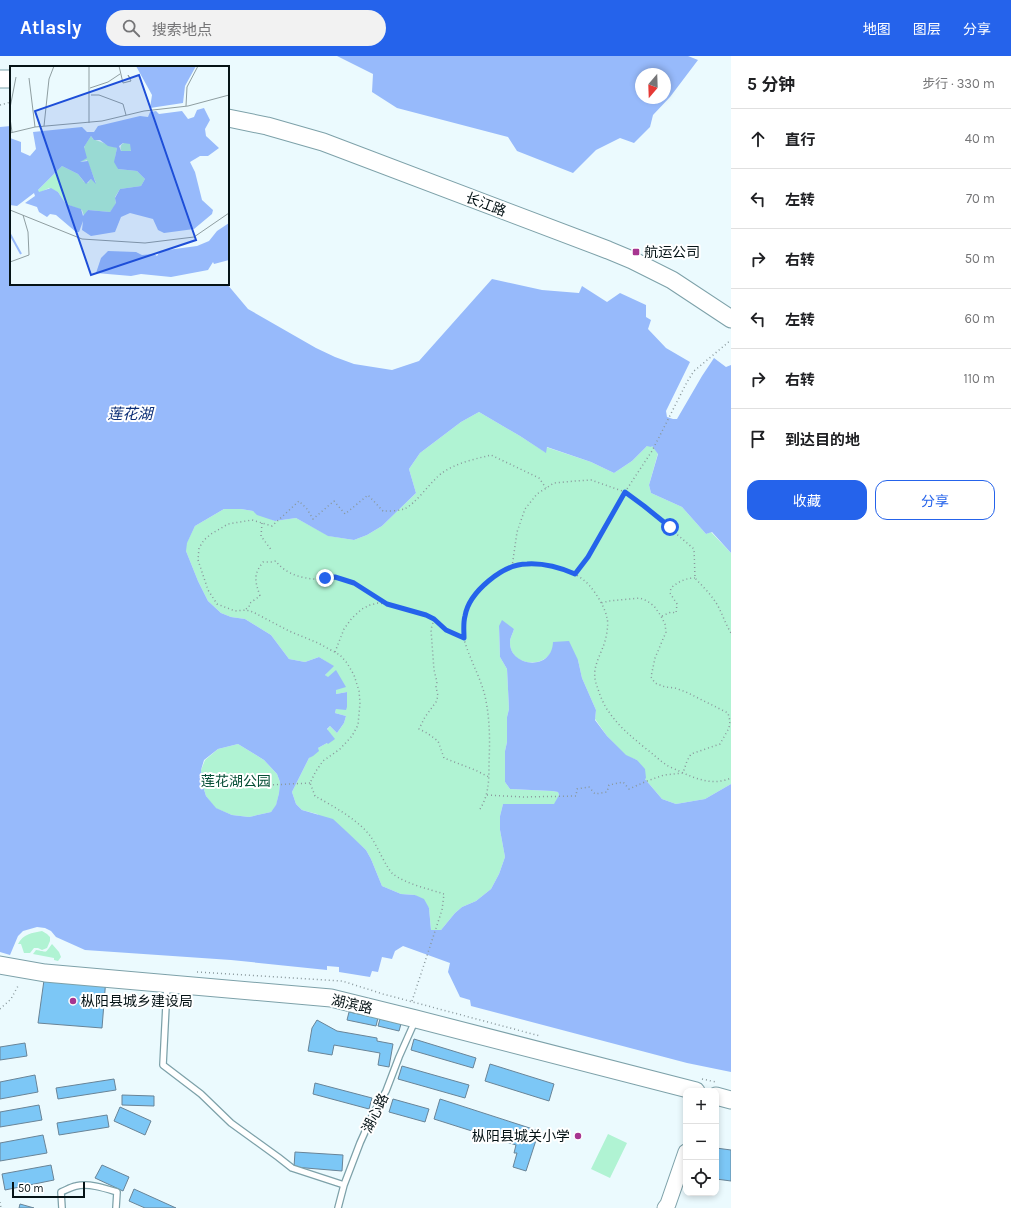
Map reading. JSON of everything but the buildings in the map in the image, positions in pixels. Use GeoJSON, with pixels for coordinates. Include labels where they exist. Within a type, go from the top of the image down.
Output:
{"type":"FeatureCollection","features":[{"type":"Feature","properties":{"kind":"main road","name":"长江路"},"geometry":{"type":"LineString","coordinates":[[229,118],[267,126],[323,142],[608,250],[672,280],[731,319]]}},
{"type":"Feature","properties":{"kind":"main road","name":"湖滨路"},"geometry":{"type":"LineString","coordinates":[[0,965],[45,973],[331,998],[699,1085]]}},
{"type":"Feature","properties":{"kind":"main road"},"geometry":{"type":"LineString","coordinates":[[719,1091],[731,1100]]}},
{"type":"Feature","properties":{"kind":"main road"},"geometry":{"type":"LineString","coordinates":[[665,1208],[668,1204],[683,1160]]}},
{"type":"Feature","properties":{"kind":"lane"},"geometry":{"type":"LineString","coordinates":[[167,984],[162,1065],[169,1068],[201,1094],[231,1123],[292,1168],[344,1185]]}},
{"type":"Feature","properties":{"kind":"lane","name":"湖心路"},"geometry":{"type":"LineString","coordinates":[[338,1208],[344,1185],[360,1144],[373,1114],[386,1091],[416,1019]]}},
{"type":"Feature","properties":{"kind":"lane"},"geometry":{"type":"LineString","coordinates":[[62,1208],[61,1192],[76,1186],[86,1185],[117,1192],[116,1208]]}},
{"type":"Feature","properties":{"kind":"path"},"geometry":{"type":"LineString","coordinates":[[0,105],[10,102]]}},
{"type":"Feature","properties":{"kind":"path"},"geometry":{"type":"LineString","coordinates":[[575,574],[588,557],[625,492],[652,451],[694,371],[731,340]]}},
{"type":"Feature","properties":{"kind":"path"},"geometry":{"type":"LineString","coordinates":[[412,1001],[442,910],[444,894],[410,883],[392,874],[371,837],[356,822],[337,808],[315,796],[310,783],[323,761],[340,749],[352,736],[358,725],[360,703],[359,691],[354,675],[340,655],[318,643],[289,631],[253,612],[246,610],[235,610],[217,604],[208,590],[200,566],[198,554],[199,548],[210,534],[228,524],[252,520],[272,526],[299,501],[313,519],[334,501],[345,514],[368,496],[383,512],[405,508],[412,503],[435,478],[444,472],[469,461],[491,455],[539,478],[546,488]]}},
{"type":"Feature","properties":{"kind":"path"},"geometry":{"type":"LineString","coordinates":[[512,567],[518,532],[525,509],[537,494],[554,483],[591,480],[625,492],[649,510],[694,549],[695,578],[710,594],[718,606],[731,634]]}},
{"type":"Feature","properties":{"kind":"path"},"geometry":{"type":"LineString","coordinates":[[262,522],[261,536],[272,551]]}},
{"type":"Feature","properties":{"kind":"path"},"geometry":{"type":"LineString","coordinates":[[246,610],[250,603],[260,596],[255,581],[260,565],[263,562],[276,561],[284,570],[293,575],[313,579],[335,577],[354,583],[387,604]]}},
{"type":"Feature","properties":{"kind":"path"},"geometry":{"type":"LineString","coordinates":[[480,809],[487,795],[489,777],[490,725],[484,695],[464,638],[465,615],[469,604],[478,591],[490,580],[505,570],[526,564],[563,568],[575,574],[587,583],[596,594],[608,619],[604,646],[594,671],[596,685],[608,711],[626,733],[665,764],[683,773],[706,782],[720,782],[731,778]]}},
{"type":"Feature","properties":{"kind":"path"},"geometry":{"type":"LineString","coordinates":[[662,616],[672,612],[676,613],[677,604],[670,593],[671,588],[677,583],[689,578],[695,578]]}},
{"type":"Feature","properties":{"kind":"path"},"geometry":{"type":"LineString","coordinates":[[601,603],[640,598],[647,600],[654,606],[662,616],[666,632],[655,658],[651,677],[655,683],[686,692],[728,713],[730,721],[729,728],[720,744],[692,754],[687,761],[683,773]]}},
{"type":"Feature","properties":{"kind":"path"},"geometry":{"type":"LineString","coordinates":[[335,652],[344,629],[352,618],[362,609],[378,603],[421,613],[434,619],[446,630],[464,638]]}},
{"type":"Feature","properties":{"kind":"path"},"geometry":{"type":"LineString","coordinates":[[434,619],[431,630],[434,670],[438,696],[436,702],[425,717],[419,729],[438,741],[444,758],[489,777]]}},
{"type":"Feature","properties":{"kind":"path"},"geometry":{"type":"LineString","coordinates":[[487,795],[523,797],[576,796],[577,789],[588,787],[595,794],[607,792],[609,785],[623,782],[629,789],[664,775],[683,773]]}},
{"type":"Feature","properties":{"kind":"path"},"geometry":{"type":"LineString","coordinates":[[249,786],[310,783]]}},
{"type":"Feature","properties":{"kind":"path"},"geometry":{"type":"LineString","coordinates":[[0,1009],[11,998],[18,986]]}},
{"type":"Feature","properties":{"kind":"path"},"geometry":{"type":"LineString","coordinates":[[383,994],[546,1038]]}},
{"type":"Feature","properties":{"kind":"path"},"geometry":{"type":"LineString","coordinates":[[699,1085],[712,1088]]}},
{"type":"Feature","properties":{"kind":"path"},"geometry":{"type":"LineString","coordinates":[[0,1202],[1,1208]]}},
{"type":"Feature","properties":{"kind":"green space","name":"莲花湖公园"},"geometry":{"type":"Polygon","coordinates":[[[479,412],[545,452],[546,447],[591,462],[614,473],[632,461],[647,446],[652,446],[658,453],[649,485],[651,493],[682,507],[706,534],[711,532],[731,553],[731,784],[705,799],[676,804],[662,799],[645,779],[637,760],[626,756],[607,736],[595,719],[596,710],[582,678],[578,660],[553,648],[549,655],[543,660],[528,662],[521,660],[515,656],[511,650],[510,640],[514,629],[499,626],[500,657],[507,669],[509,709],[507,717],[507,742],[505,751],[505,782],[510,789],[552,791],[558,792],[559,795],[555,804],[503,804],[500,816],[500,830],[505,857],[499,874],[491,889],[476,901],[462,907],[441,930],[431,930],[429,908],[415,895],[401,894],[382,886],[366,850],[317,814],[302,810],[296,804],[292,792],[309,758],[318,748],[327,743],[327,730],[330,726],[337,733],[344,723],[346,716],[335,713],[336,709],[347,707],[347,692],[336,694],[332,683],[325,675],[333,666],[319,657],[305,662],[289,659],[271,635],[245,619],[231,617],[221,613],[208,601],[186,551],[186,544],[195,526],[224,509],[253,511],[275,521],[296,518],[329,536],[354,540],[367,535],[382,526],[416,493],[409,469],[420,453],[461,422],[479,412]]]}},
{"type":"Feature","properties":{"kind":"green space","name":"莲花湖公园"},"geometry":{"type":"Polygon","coordinates":[[[238,744],[264,760],[277,774],[280,782],[279,793],[276,806],[271,812],[249,817],[232,815],[215,808],[206,796],[202,783],[201,770],[205,760],[218,749],[238,744]]]}},
{"type":"Feature","properties":{"kind":"green space"},"geometry":{"type":"Polygon","coordinates":[[[42,931],[50,937],[47,948],[42,950],[34,948],[30,953],[24,953],[21,944],[18,944],[22,938],[28,934],[42,931]]]}},
{"type":"Feature","properties":{"kind":"green space"},"geometry":{"type":"Polygon","coordinates":[[[52,944],[59,952],[61,957],[58,961],[54,960],[54,958],[33,954],[36,950],[46,952],[52,944]]]}},
{"type":"Feature","properties":{"kind":"green space"},"geometry":{"type":"Polygon","coordinates":[[[608,1134],[627,1143],[610,1178],[591,1169],[608,1134]]]}},
{"type":"Feature","properties":{"kind":"water"},"geometry":{"type":"Polygon","coordinates":[[[337,56],[688,56],[698,60],[671,96],[671,68],[635,68],[635,104],[663,104],[653,115],[650,127],[634,143],[620,138],[596,150],[573,173],[517,151],[508,137],[397,108],[372,92],[373,74],[337,56]]]}},
{"type":"Feature","properties":{"kind":"water","name":"莲花湖"},"geometry":{"type":"Polygon","coordinates":[[[10,126],[10,285],[228,285],[248,309],[316,348],[354,364],[392,370],[419,361],[492,279],[542,290],[579,293],[582,286],[607,302],[620,293],[646,305],[646,317],[651,320],[648,329],[666,348],[690,362],[666,411],[667,417],[677,419],[714,358],[726,367],[731,365],[731,553],[712,532],[706,534],[682,507],[651,493],[649,485],[658,454],[652,446],[647,446],[632,461],[614,473],[591,462],[547,447],[546,453],[479,412],[461,422],[420,453],[409,469],[416,493],[382,526],[367,535],[354,540],[328,536],[296,518],[275,521],[257,515],[253,511],[224,509],[195,526],[187,543],[186,551],[208,601],[221,613],[231,617],[245,619],[271,635],[289,659],[305,662],[319,657],[334,666],[325,675],[328,677],[336,670],[346,687],[336,690],[336,694],[347,692],[346,710],[336,709],[335,713],[346,716],[344,723],[337,733],[330,726],[327,729],[335,739],[318,748],[319,751],[309,758],[292,792],[296,804],[302,810],[333,819],[366,850],[382,886],[401,894],[415,895],[424,899],[429,908],[431,930],[441,930],[462,907],[476,901],[491,889],[499,874],[505,857],[500,830],[500,816],[503,804],[554,804],[559,795],[558,792],[552,791],[510,789],[505,782],[505,751],[507,742],[507,717],[509,709],[507,669],[500,657],[499,626],[502,620],[514,629],[510,640],[512,650],[516,657],[523,661],[531,663],[539,662],[546,658],[551,652],[553,642],[569,641],[578,660],[582,678],[596,710],[595,720],[607,736],[626,755],[637,760],[645,769],[645,779],[662,799],[676,804],[705,799],[731,784],[731,1072],[687,1063],[471,1006],[470,1000],[460,997],[448,972],[450,963],[403,946],[395,951],[392,959],[382,957],[378,972],[372,971],[370,977],[339,972],[339,967],[327,966],[327,970],[231,960],[85,950],[56,937],[51,931],[45,928],[37,927],[23,931],[18,936],[10,955],[0,952],[0,127],[10,126]],[[238,744],[218,749],[204,760],[201,770],[202,783],[206,796],[216,808],[232,815],[249,817],[271,812],[276,805],[280,782],[277,774],[264,760],[238,744]]]}},
{"type":"Feature","properties":{"kind":"place","name":"航运公司"},"geometry":{"type":"Point","coordinates":[636,252]}},
{"type":"Feature","properties":{"kind":"place","name":"枞阳县城乡建设局"},"geometry":{"type":"Point","coordinates":[73,1001]}},
{"type":"Feature","properties":{"kind":"place","name":"枞阳县城关小学"},"geometry":{"type":"Point","coordinates":[578,1136]}},
{"type":"Feature","properties":{"kind":"route"},"geometry":{"type":"LineString","coordinates":[[325,578],[335,577],[354,583],[387,604],[426,615],[434,619],[446,630],[464,638],[465,615],[469,604],[478,591],[490,580],[505,570],[526,564],[563,568],[575,574],[588,557],[625,492],[670,527]]}}]}
